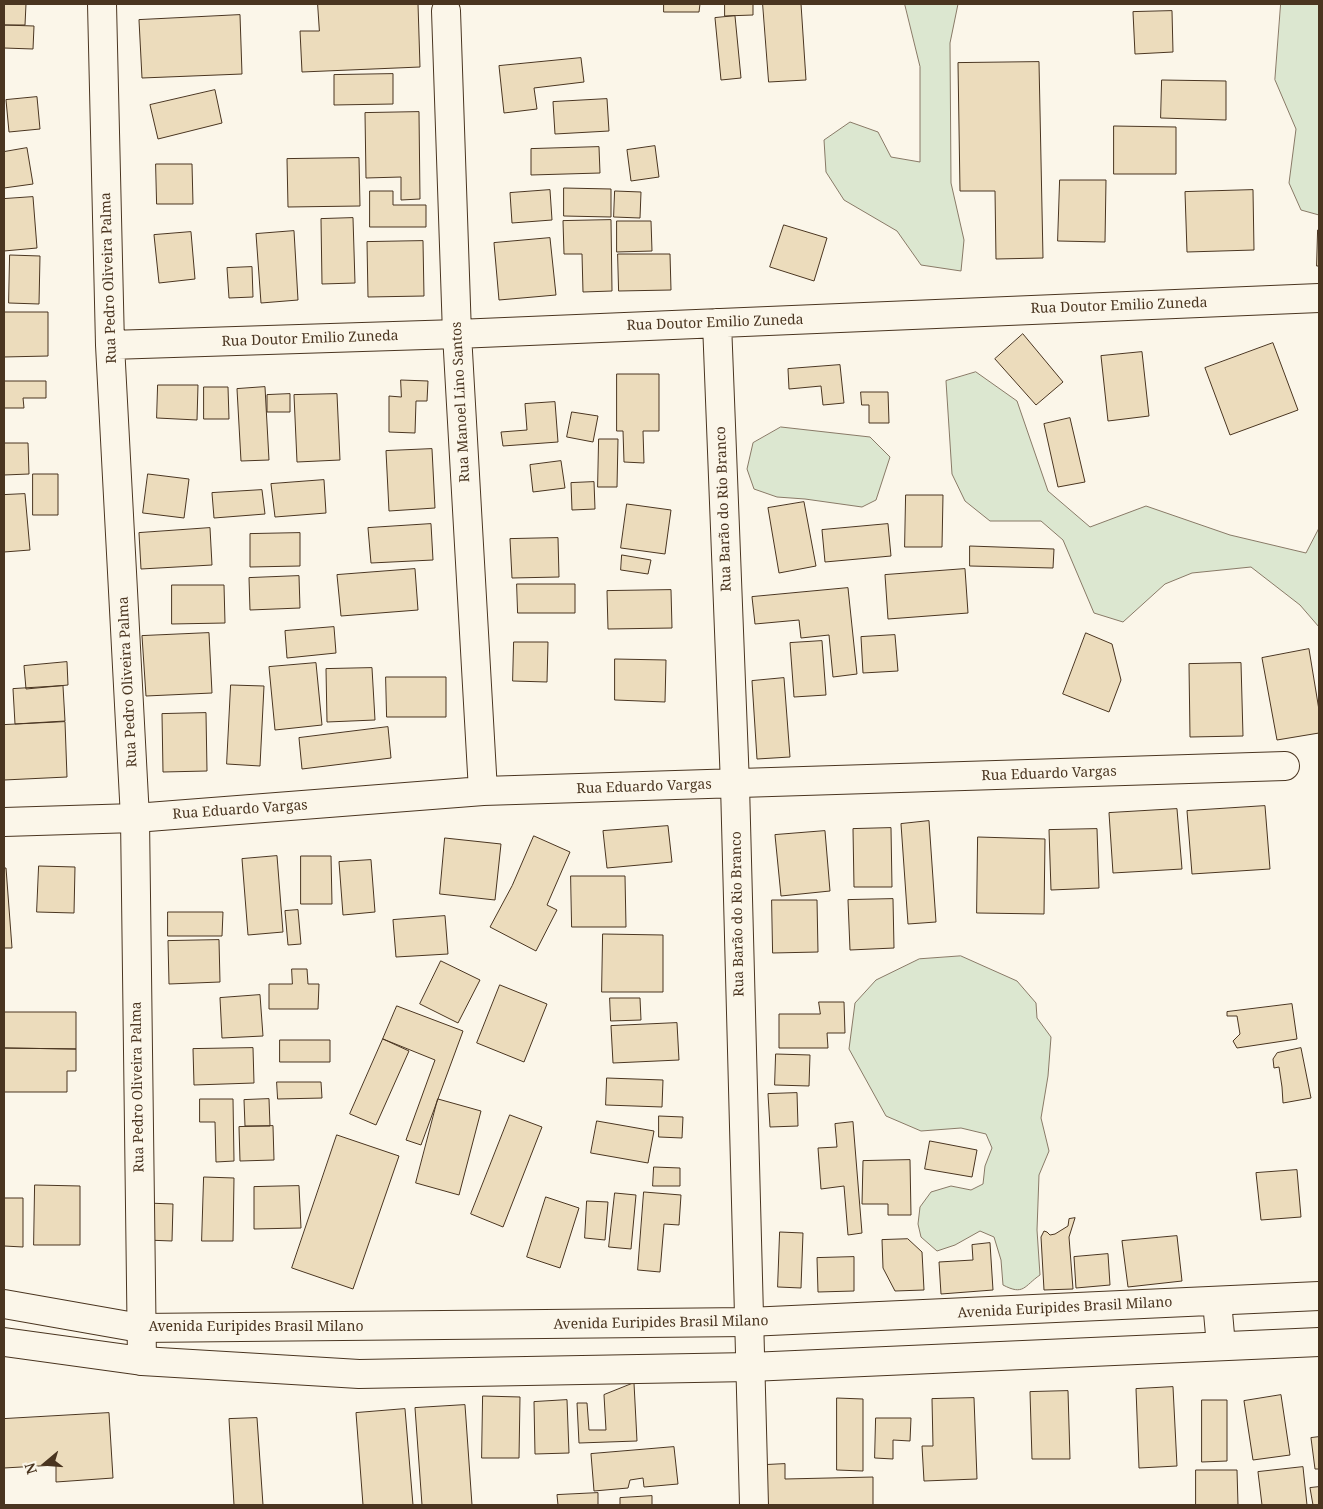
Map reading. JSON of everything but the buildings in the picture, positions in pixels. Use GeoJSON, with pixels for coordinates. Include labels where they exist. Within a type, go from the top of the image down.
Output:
{"type":"FeatureCollection","features":[{"type":"Feature","properties":{"kind":"street","name":"Rua Pedro Oliveira Palma"},"geometry":{"type":"LineString","coordinates":[[102,4],[110,345],[135,818],[140,1328],[142,1361]]}},
{"type":"Feature","properties":{"kind":"street","name":"Rua Manoel Lino Santos"},"geometry":{"type":"LineString","coordinates":[[446,12],[457,334],[483,792]]}},
{"type":"Feature","properties":{"kind":"street","name":"Rua Doutor Emilio Zuneda"},"geometry":{"type":"LineString","coordinates":[[110,345],[457,334],[1319,298]]}},
{"type":"Feature","properties":{"kind":"street","name":"Rua Barão do Rio Branco"},"geometry":{"type":"LineString","coordinates":[[717,323],[735,785],[754,1505]]}},
{"type":"Feature","properties":{"kind":"street","name":"Rua Eduardo Vargas"},"geometry":{"type":"LineString","coordinates":[[4,822],[135,818],[483,792],[1285,766]]}},
{"type":"Feature","properties":{"kind":"street","name":"Avenida Euripides Brasil Milano"},"geometry":{"type":"LineString","coordinates":[[4,1304],[140,1328],[748,1322],[1319,1296]]}},
{"type":"Feature","properties":{"kind":"street"},"geometry":{"type":"LineString","coordinates":[[1217,1301],[1221,1346]]}},
{"type":"Feature","properties":{"kind":"street"},"geometry":{"type":"LineString","coordinates":[[4,1342],[142,1361],[359,1374],[750,1367],[1319,1342]]}},
{"type":"Feature","properties":{"kind":"street"},"geometry":{"type":"LineString","coordinates":[[4,1348],[49,1347]]}},
{"type":"Feature","properties":{"kind":"green space"},"geometry":{"type":"Polygon","coordinates":[[[905,4],[958,4],[950,43],[951,183],[964,240],[961,271],[921,265],[897,231],[844,200],[826,172],[824,140],[850,122],[878,132],[891,157],[920,162],[920,67],[905,4]]]}},
{"type":"Feature","properties":{"kind":"green space"},"geometry":{"type":"Polygon","coordinates":[[[1281,4],[1319,4],[1319,215],[1301,210],[1289,183],[1296,129],[1275,80],[1281,4]]]}},
{"type":"Feature","properties":{"kind":"green space"},"geometry":{"type":"Polygon","coordinates":[[[976,372],[1017,401],[1048,491],[1090,527],[1146,506],[1230,535],[1306,553],[1319,528],[1319,627],[1300,605],[1251,567],[1192,573],[1165,584],[1123,622],[1094,613],[1063,540],[1041,521],[990,521],[965,501],[952,474],[946,381],[976,372]]]}},
{"type":"Feature","properties":{"kind":"green space"},"geometry":{"type":"Polygon","coordinates":[[[781,427],[870,437],[890,457],[876,500],[862,507],[777,497],[754,489],[747,469],[753,443],[781,427]]]}},
{"type":"Feature","properties":{"kind":"green space"},"geometry":{"type":"Polygon","coordinates":[[[961,956],[1017,981],[1036,1003],[1037,1018],[1051,1037],[1048,1076],[1041,1118],[1049,1151],[1039,1175],[1037,1230],[1040,1275],[1020,1290],[1003,1285],[1001,1260],[994,1237],[980,1231],[955,1245],[937,1251],[921,1237],[918,1224],[920,1207],[931,1192],[951,1186],[971,1190],[983,1184],[985,1166],[992,1148],[986,1134],[961,1128],[921,1131],[886,1116],[849,1049],[855,1003],[876,980],[919,959],[961,956]]]}}]}
